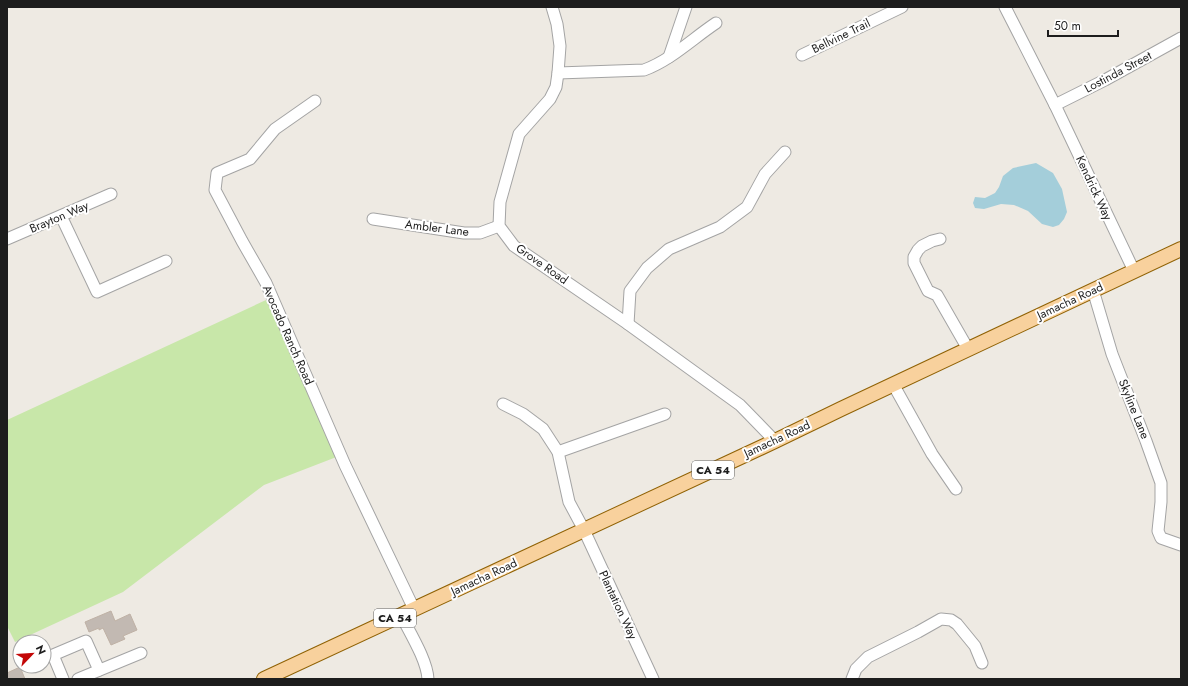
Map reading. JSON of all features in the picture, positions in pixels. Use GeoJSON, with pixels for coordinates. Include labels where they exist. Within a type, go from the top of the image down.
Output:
{"type":"FeatureCollection","features":[{"type":"Feature","properties":{"kind":"main road","name":"Jamacha Road"},"geometry":{"type":"LineString","coordinates":[[270,678],[1181,249]]}},
{"type":"Feature","properties":{"kind":"street"},"geometry":{"type":"LineString","coordinates":[[500,226],[500,202],[519,134],[550,99],[556,87],[560,46],[552,7]]}},
{"type":"Feature","properties":{"kind":"street"},"geometry":{"type":"LineString","coordinates":[[668,58],[686,7]]}},
{"type":"Feature","properties":{"kind":"street","name":"Bellvine Trail"},"geometry":{"type":"LineString","coordinates":[[802,55],[902,7]]}},
{"type":"Feature","properties":{"kind":"street","name":"Kendrick Way"},"geometry":{"type":"LineString","coordinates":[[1005,7],[1055,105],[1134,271]]}},
{"type":"Feature","properties":{"kind":"street"},"geometry":{"type":"LineString","coordinates":[[558,73],[644,70],[668,58],[716,23]]}},
{"type":"Feature","properties":{"kind":"street","name":"Lostinda Street"},"geometry":{"type":"LineString","coordinates":[[1055,105],[1105,80],[1181,38]]}},
{"type":"Feature","properties":{"kind":"street","name":"Avocado Ranch Road"},"geometry":{"type":"LineString","coordinates":[[315,101],[275,130],[250,159],[217,173],[215,190],[266,283],[345,465],[414,609]]}},
{"type":"Feature","properties":{"kind":"street"},"geometry":{"type":"LineString","coordinates":[[628,324],[630,291],[647,268],[669,249],[720,227],[747,207],[765,174],[785,152]]}},
{"type":"Feature","properties":{"kind":"street","name":"Brayton Way"},"geometry":{"type":"LineString","coordinates":[[7,239],[111,194]]}},
{"type":"Feature","properties":{"kind":"street"},"geometry":{"type":"LineString","coordinates":[[61,216],[97,292],[166,261]]}},
{"type":"Feature","properties":{"kind":"street","name":"Ambler Lane"},"geometry":{"type":"LineString","coordinates":[[374,219],[464,233],[480,232],[500,226]]}},
{"type":"Feature","properties":{"kind":"street","name":"Grove Road"},"geometry":{"type":"LineString","coordinates":[[500,226],[514,246],[628,324],[740,405],[775,441]]}},
{"type":"Feature","properties":{"kind":"street"},"geometry":{"type":"LineString","coordinates":[[940,239],[922,246],[914,257],[914,263],[928,291],[937,295],[968,349]]}},
{"type":"Feature","properties":{"kind":"street","name":"Skyline Lane"},"geometry":{"type":"LineString","coordinates":[[1092,290],[1112,354],[1161,483],[1158,531],[1161,538],[1181,545]]}},
{"type":"Feature","properties":{"kind":"street"},"geometry":{"type":"LineString","coordinates":[[893,384],[932,454],[956,489]]}},
{"type":"Feature","properties":{"kind":"street"},"geometry":{"type":"LineString","coordinates":[[503,404],[523,414],[543,429],[558,452],[664,414]]}},
{"type":"Feature","properties":{"kind":"street","name":"Plantation Way"},"geometry":{"type":"LineString","coordinates":[[558,452],[569,502],[584,530],[653,679]]}},
{"type":"Feature","properties":{"kind":"street"},"geometry":{"type":"LineString","coordinates":[[401,615],[423,661],[428,679]]}},
{"type":"Feature","properties":{"kind":"street"},"geometry":{"type":"LineString","coordinates":[[852,679],[856,669],[868,657],[941,619],[951,620],[957,624],[975,646],[982,663]]}},
{"type":"Feature","properties":{"kind":"street"},"geometry":{"type":"LineString","coordinates":[[63,679],[53,655],[86,641],[99,670]]}},
{"type":"Feature","properties":{"kind":"street"},"geometry":{"type":"LineString","coordinates":[[78,679],[141,653]]}},
{"type":"Feature","properties":{"kind":"green space"},"geometry":{"type":"Polygon","coordinates":[[[266,300],[339,456],[264,485],[123,592],[32,634],[12,634],[12,636],[7,626],[7,420],[266,300]]]}},
{"type":"Feature","properties":{"kind":"water"},"geometry":{"type":"Polygon","coordinates":[[[1036,163],[1053,173],[1062,189],[1067,212],[1059,225],[1053,227],[1042,224],[1028,211],[1014,205],[1001,204],[984,209],[975,208],[973,203],[975,197],[985,198],[995,193],[1003,176],[1013,168],[1036,163]]]}},
{"type":"Feature","properties":{"kind":"building"},"geometry":{"type":"Polygon","coordinates":[[[111,611],[115,621],[130,614],[137,630],[123,636],[125,639],[111,645],[103,628],[89,632],[85,622],[111,611]]]}},
{"type":"Feature","properties":{"kind":"building"},"geometry":{"type":"Polygon","coordinates":[[[12,671],[12,674],[23,674],[25,679],[7,679],[7,673],[12,671]]]}}]}
